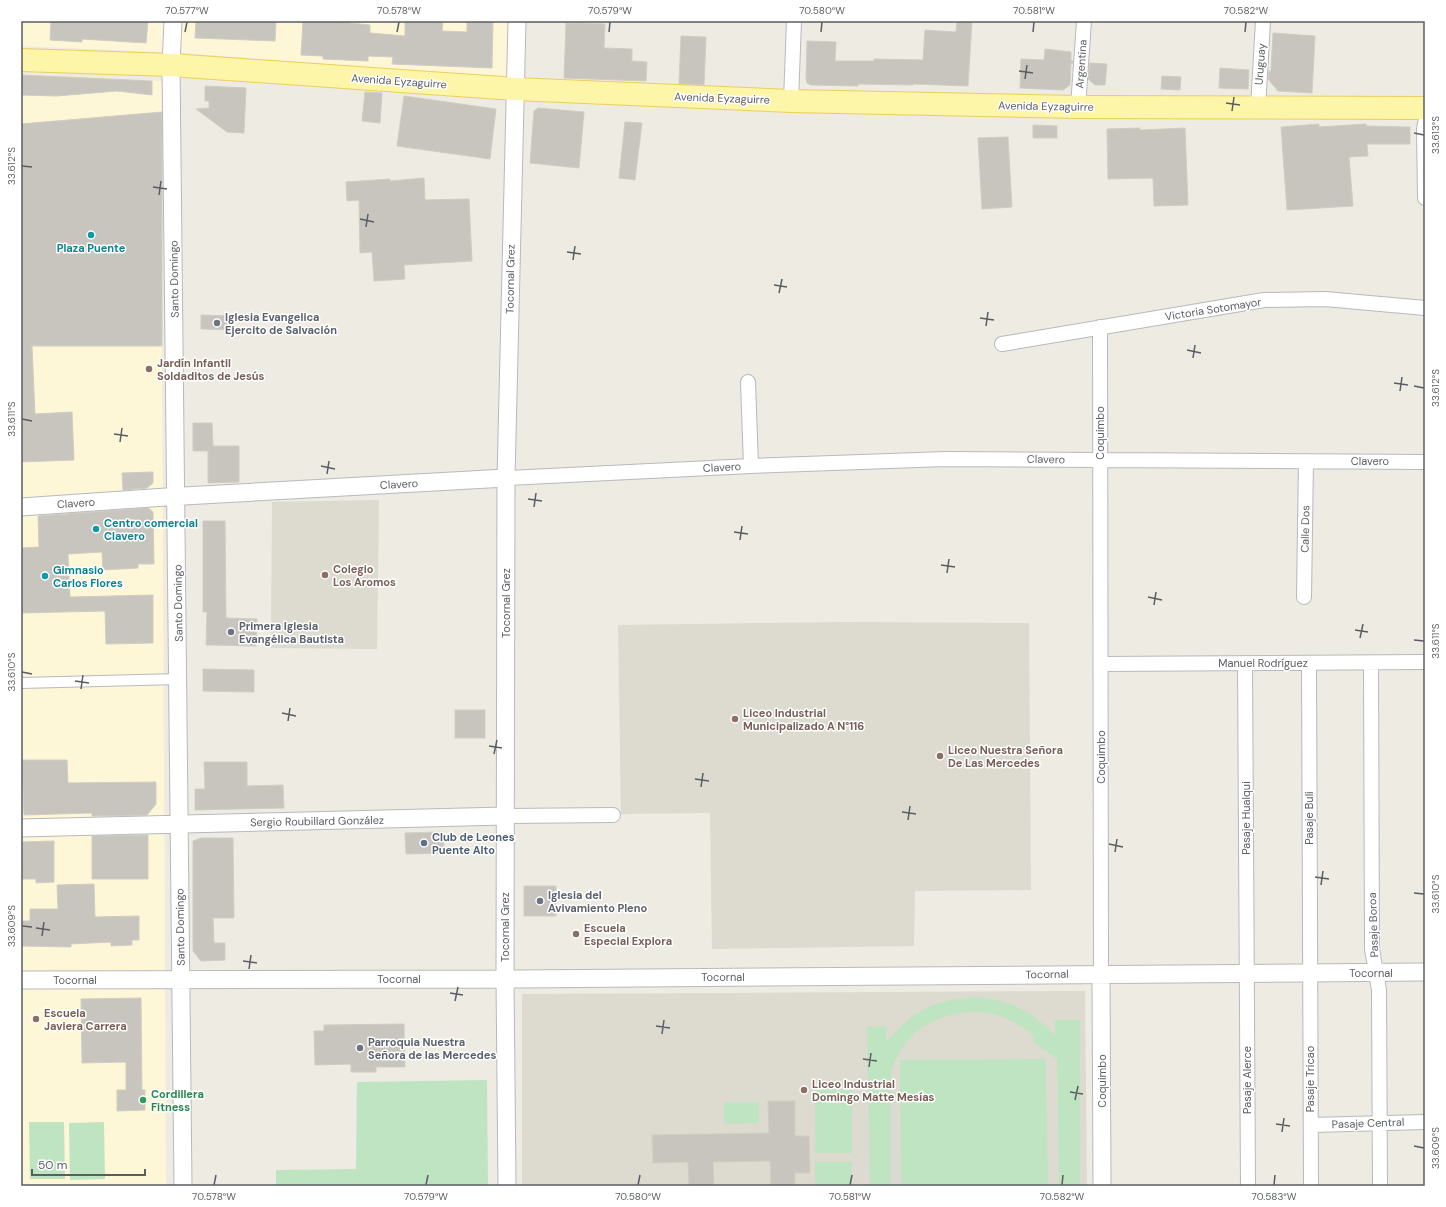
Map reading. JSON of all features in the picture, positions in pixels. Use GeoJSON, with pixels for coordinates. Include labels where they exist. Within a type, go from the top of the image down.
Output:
{"type":"FeatureCollection","features":[{"type":"Feature","properties":{"kind":"main road","name":"Avenida Eyzaguirre"},"geometry":{"type":"LineString","coordinates":[[21,60],[171,65],[515,89],[791,101],[1078,107],[1425,108]]}},
{"type":"Feature","properties":{"kind":"street","name":"Santo Domingo"},"geometry":{"type":"LineString","coordinates":[[173,21],[171,65],[179,679],[183,1186]]}},
{"type":"Feature","properties":{"kind":"street","name":"Tocornal Grez"},"geometry":{"type":"LineString","coordinates":[[507,1186],[505,978],[506,478],[517,21]]}},
{"type":"Feature","properties":{"kind":"street"},"geometry":{"type":"LineString","coordinates":[[791,101],[794,21]]}},
{"type":"Feature","properties":{"kind":"street","name":"Argentina"},"geometry":{"type":"LineString","coordinates":[[1078,107],[1084,21]]}},
{"type":"Feature","properties":{"kind":"street","name":"Uruguay"},"geometry":{"type":"LineString","coordinates":[[1258,108],[1263,21]]}},
{"type":"Feature","properties":{"kind":"street"},"geometry":{"type":"LineString","coordinates":[[1425,123],[1425,198]]}},
{"type":"Feature","properties":{"kind":"street","name":"Victoria Sotomayor"},"geometry":{"type":"LineString","coordinates":[[1002,344],[1264,300],[1325,299],[1425,308]]}},
{"type":"Feature","properties":{"kind":"street","name":"Coquimbo"},"geometry":{"type":"LineString","coordinates":[[1100,328],[1102,1186]]}},
{"type":"Feature","properties":{"kind":"street"},"geometry":{"type":"LineString","coordinates":[[748,382],[751,466]]}},
{"type":"Feature","properties":{"kind":"street","name":"Clavero"},"geometry":{"type":"LineString","coordinates":[[21,507],[506,478],[751,466],[946,459],[1425,462]]}},
{"type":"Feature","properties":{"kind":"street","name":"Calle Dos"},"geometry":{"type":"LineString","coordinates":[[1304,597],[1306,461]]}},
{"type":"Feature","properties":{"kind":"street","name":"Manuel Rodríguez"},"geometry":{"type":"LineString","coordinates":[[1101,664],[1425,662]]}},
{"type":"Feature","properties":{"kind":"street","name":"Pasaje Hualqui"},"geometry":{"type":"LineString","coordinates":[[1245,663],[1247,973]]}},
{"type":"Feature","properties":{"kind":"street","name":"Pasaje Buli"},"geometry":{"type":"LineString","coordinates":[[1309,663],[1310,973]]}},
{"type":"Feature","properties":{"kind":"street","name":"Pasaje Boroa"},"geometry":{"type":"LineString","coordinates":[[1371,663],[1372,949],[1379,990],[1380,1186]]}},
{"type":"Feature","properties":{"kind":"street"},"geometry":{"type":"LineString","coordinates":[[21,683],[179,679]]}},
{"type":"Feature","properties":{"kind":"street","name":"Sergio Roubillard González"},"geometry":{"type":"LineString","coordinates":[[21,828],[179,823],[613,815]]}},
{"type":"Feature","properties":{"kind":"street","name":"Tocornal"},"geometry":{"type":"LineString","coordinates":[[21,980],[1425,972]]}},
{"type":"Feature","properties":{"kind":"street","name":"Pasaje Alerce"},"geometry":{"type":"LineString","coordinates":[[1247,973],[1248,1186]]}},
{"type":"Feature","properties":{"kind":"street","name":"Pasaje Tricao"},"geometry":{"type":"LineString","coordinates":[[1310,973],[1311,1186]]}},
{"type":"Feature","properties":{"kind":"street","name":"Pasaje Central"},"geometry":{"type":"LineString","coordinates":[[1311,1125],[1425,1122]]}},
{"type":"Feature","properties":{"kind":"shaded area"},"geometry":{"type":"Polygon","coordinates":[[[21,21],[511,21],[509,78],[183,53],[21,46],[21,21]]]}},
{"type":"Feature","properties":{"kind":"shaded area"},"geometry":{"type":"Polygon","coordinates":[[[21,75],[162,81],[166,1186],[21,1186],[21,75]]]}},
{"type":"Feature","properties":{"kind":"shaded area","name":"Colegio Los Aromos"},"geometry":{"type":"Polygon","coordinates":[[[379,500],[377,649],[271,648],[272,502],[379,500]]]}},
{"type":"Feature","properties":{"kind":"shaded area"},"geometry":{"type":"Polygon","coordinates":[[[848,622],[1029,623],[1031,890],[915,891],[914,946],[712,949],[710,813],[621,814],[618,625],[848,622]]]}},
{"type":"Feature","properties":{"kind":"shaded area","name":"Liceo Industrial Domingo Matte Mesías"},"geometry":{"type":"Polygon","coordinates":[[[1085,991],[1087,1186],[522,1186],[522,994],[1085,991]]]}},
{"type":"Feature","properties":{"kind":"green space"},"geometry":{"type":"Polygon","coordinates":[[[979,997],[1001,1001],[1020,1008],[1029,1013],[1055,1035],[1055,1020],[1080,1020],[1080,1186],[1059,1186],[1057,1059],[1034,1042],[1033,1035],[1011,1021],[993,1014],[970,1012],[940,1018],[926,1025],[914,1034],[904,1045],[896,1058],[891,1073],[891,1186],[870,1186],[867,1027],[886,1026],[886,1042],[906,1022],[927,1008],[938,1003],[951,1000],[979,997]]]}},
{"type":"Feature","properties":{"kind":"green space"},"geometry":{"type":"Polygon","coordinates":[[[1046,1059],[1048,1186],[901,1186],[900,1060],[1046,1059]]]}},
{"type":"Feature","properties":{"kind":"green space"},"geometry":{"type":"Polygon","coordinates":[[[487,1080],[488,1186],[276,1186],[276,1170],[356,1169],[357,1082],[487,1080]]]}},
{"type":"Feature","properties":{"kind":"green space"},"geometry":{"type":"Polygon","coordinates":[[[815,1089],[852,1090],[852,1153],[815,1153],[815,1089]]]}},
{"type":"Feature","properties":{"kind":"green space"},"geometry":{"type":"Polygon","coordinates":[[[724,1102],[759,1102],[759,1123],[724,1124],[724,1102]]]}},
{"type":"Feature","properties":{"kind":"green space"},"geometry":{"type":"Polygon","coordinates":[[[29,1122],[64,1122],[65,1179],[30,1179],[29,1122]]]}},
{"type":"Feature","properties":{"kind":"green space"},"geometry":{"type":"Polygon","coordinates":[[[104,1122],[105,1179],[70,1180],[69,1123],[104,1122]]]}},
{"type":"Feature","properties":{"kind":"green space"},"geometry":{"type":"Polygon","coordinates":[[[815,1162],[852,1162],[852,1186],[815,1186],[815,1162]]]}},
{"type":"Feature","properties":{"kind":"building"},"geometry":{"type":"Polygon","coordinates":[[[51,21],[148,21],[146,43],[82,39],[82,42],[50,40],[51,21]]]}},
{"type":"Feature","properties":{"kind":"building"},"geometry":{"type":"Polygon","coordinates":[[[196,21],[276,21],[275,41],[195,38],[196,21]]]}},
{"type":"Feature","properties":{"kind":"building"},"geometry":{"type":"Polygon","coordinates":[[[303,21],[349,21],[349,23],[370,25],[370,33],[405,36],[405,21],[443,21],[442,31],[467,32],[467,21],[493,21],[492,68],[392,64],[393,57],[368,56],[368,61],[323,59],[323,56],[301,55],[303,21]]]}},
{"type":"Feature","properties":{"kind":"building"},"geometry":{"type":"Polygon","coordinates":[[[957,21],[972,21],[968,86],[858,84],[858,86],[811,85],[807,83],[807,41],[836,42],[835,61],[874,61],[874,59],[923,60],[925,30],[956,32],[957,21]]]}},
{"type":"Feature","properties":{"kind":"building"},"geometry":{"type":"Polygon","coordinates":[[[566,23],[605,24],[604,48],[632,49],[632,61],[647,62],[646,81],[564,78],[566,23]]]}},
{"type":"Feature","properties":{"kind":"building"},"geometry":{"type":"Polygon","coordinates":[[[1273,33],[1315,36],[1312,93],[1278,91],[1268,79],[1269,71],[1271,71],[1273,33]]]}},
{"type":"Feature","properties":{"kind":"building"},"geometry":{"type":"Polygon","coordinates":[[[681,36],[706,37],[704,85],[679,84],[681,36]]]}},
{"type":"Feature","properties":{"kind":"building"},"geometry":{"type":"Polygon","coordinates":[[[1045,49],[1071,52],[1071,61],[1073,61],[1072,64],[1071,63],[1070,85],[1063,90],[1020,88],[1021,59],[1044,60],[1045,49]]]}},
{"type":"Feature","properties":{"kind":"building"},"geometry":{"type":"Polygon","coordinates":[[[1090,63],[1107,64],[1105,85],[1095,85],[1088,79],[1090,63]]]}},
{"type":"Feature","properties":{"kind":"building"},"geometry":{"type":"Polygon","coordinates":[[[1220,68],[1249,70],[1248,89],[1219,88],[1220,68]]]}},
{"type":"Feature","properties":{"kind":"building"},"geometry":{"type":"Polygon","coordinates":[[[21,75],[152,81],[152,95],[117,91],[57,96],[21,95],[21,75]]]}},
{"type":"Feature","properties":{"kind":"building"},"geometry":{"type":"Polygon","coordinates":[[[1162,76],[1181,77],[1180,90],[1161,89],[1162,76]]]}},
{"type":"Feature","properties":{"kind":"building"},"geometry":{"type":"Polygon","coordinates":[[[205,86],[246,88],[244,133],[227,132],[196,109],[209,108],[209,101],[205,101],[205,86]]]}},
{"type":"Feature","properties":{"kind":"building"},"geometry":{"type":"Polygon","coordinates":[[[365,92],[382,93],[380,123],[362,121],[365,92]]]}},
{"type":"Feature","properties":{"kind":"building"},"geometry":{"type":"Polygon","coordinates":[[[404,96],[496,109],[490,159],[397,146],[404,96]]]}},
{"type":"Feature","properties":{"kind":"building"},"geometry":{"type":"Polygon","coordinates":[[[538,108],[584,112],[579,168],[530,163],[534,111],[538,108]]]}},
{"type":"Feature","properties":{"kind":"building","name":"Plaza Puente"},"geometry":{"type":"Polygon","coordinates":[[[162,112],[162,346],[32,346],[35,414],[72,412],[74,460],[21,462],[21,124],[162,112]]]}},
{"type":"Feature","properties":{"kind":"building"},"geometry":{"type":"Polygon","coordinates":[[[625,122],[642,123],[635,180],[619,178],[625,122]]]}},
{"type":"Feature","properties":{"kind":"building"},"geometry":{"type":"Polygon","coordinates":[[[1319,124],[1319,127],[1366,124],[1366,126],[1410,127],[1410,144],[1367,144],[1368,156],[1349,157],[1353,206],[1287,210],[1281,127],[1319,124]]]}},
{"type":"Feature","properties":{"kind":"building"},"geometry":{"type":"Polygon","coordinates":[[[1033,125],[1057,126],[1057,138],[1033,138],[1033,125]]]}},
{"type":"Feature","properties":{"kind":"building"},"geometry":{"type":"Polygon","coordinates":[[[1140,128],[1140,130],[1185,128],[1188,205],[1154,206],[1153,178],[1108,179],[1107,129],[1140,128]]]}},
{"type":"Feature","properties":{"kind":"building"},"geometry":{"type":"Polygon","coordinates":[[[1008,137],[1012,207],[982,209],[978,138],[1008,137]]]}},
{"type":"Feature","properties":{"kind":"building"},"geometry":{"type":"Polygon","coordinates":[[[424,178],[425,200],[469,199],[472,261],[404,265],[405,279],[374,281],[372,252],[360,253],[359,200],[347,201],[346,182],[390,179],[390,181],[424,178]]]}},
{"type":"Feature","properties":{"kind":"building","name":"Iglesia Evangelica Ejercito de Salvación"},"geometry":{"type":"Polygon","coordinates":[[[201,315],[233,316],[233,330],[201,329],[201,315]]]}},
{"type":"Feature","properties":{"kind":"building"},"geometry":{"type":"Polygon","coordinates":[[[193,423],[212,423],[213,446],[239,446],[239,482],[208,483],[208,451],[193,451],[193,423]]]}},
{"type":"Feature","properties":{"kind":"building"},"geometry":{"type":"Polygon","coordinates":[[[153,472],[153,483],[147,488],[123,490],[122,473],[153,472]]]}},
{"type":"Feature","properties":{"kind":"building"},"geometry":{"type":"Polygon","coordinates":[[[148,508],[153,512],[154,564],[138,564],[138,568],[103,570],[102,552],[68,554],[70,597],[153,595],[153,643],[106,644],[105,611],[21,613],[21,548],[39,547],[38,516],[148,508]]]}},
{"type":"Feature","properties":{"kind":"building"},"geometry":{"type":"Polygon","coordinates":[[[203,521],[225,521],[226,618],[257,619],[256,646],[206,645],[207,612],[203,612],[203,521]]]}},
{"type":"Feature","properties":{"kind":"building"},"geometry":{"type":"Polygon","coordinates":[[[203,669],[254,670],[254,692],[203,691],[203,669]]]}},
{"type":"Feature","properties":{"kind":"building"},"geometry":{"type":"Polygon","coordinates":[[[455,710],[485,710],[485,738],[455,738],[455,710]]]}},
{"type":"Feature","properties":{"kind":"building"},"geometry":{"type":"Polygon","coordinates":[[[22,760],[67,760],[68,783],[156,782],[156,804],[147,815],[92,816],[92,813],[24,815],[22,760]]]}},
{"type":"Feature","properties":{"kind":"building"},"geometry":{"type":"Polygon","coordinates":[[[204,762],[247,762],[247,786],[283,785],[284,808],[195,810],[195,789],[205,789],[204,762]]]}},
{"type":"Feature","properties":{"kind":"building","name":"Club de Leones Puente Alto"},"geometry":{"type":"Polygon","coordinates":[[[443,832],[444,853],[406,854],[405,833],[443,832]]]}},
{"type":"Feature","properties":{"kind":"building"},"geometry":{"type":"Polygon","coordinates":[[[148,835],[148,879],[92,879],[92,836],[148,835]]]}},
{"type":"Feature","properties":{"kind":"building"},"geometry":{"type":"Polygon","coordinates":[[[201,838],[233,838],[234,918],[213,918],[214,943],[225,943],[225,960],[201,961],[193,951],[193,841],[201,838]]]}},
{"type":"Feature","properties":{"kind":"building"},"geometry":{"type":"Polygon","coordinates":[[[54,841],[54,882],[36,883],[36,879],[21,879],[21,842],[54,841]]]}},
{"type":"Feature","properties":{"kind":"building"},"geometry":{"type":"Polygon","coordinates":[[[94,884],[95,917],[139,916],[139,940],[132,940],[132,945],[111,946],[111,942],[71,944],[71,947],[21,946],[21,921],[30,921],[30,909],[58,909],[57,885],[94,884]]]}},
{"type":"Feature","properties":{"kind":"building","name":"Iglesia del Avivamiento Pleno"},"geometry":{"type":"Polygon","coordinates":[[[524,886],[556,886],[556,916],[524,916],[524,886]]]}},
{"type":"Feature","properties":{"kind":"building"},"geometry":{"type":"Polygon","coordinates":[[[141,998],[142,1090],[145,1090],[145,1110],[117,1111],[117,1090],[126,1090],[126,1062],[82,1063],[81,999],[141,998]]]}},
{"type":"Feature","properties":{"kind":"building","name":"Parroquia Nuestra Señora de las Mercedes"},"geometry":{"type":"Polygon","coordinates":[[[404,1024],[405,1067],[376,1067],[376,1072],[351,1072],[351,1064],[315,1065],[314,1031],[324,1031],[324,1025],[404,1024]]]}},
{"type":"Feature","properties":{"kind":"building"},"geometry":{"type":"Polygon","coordinates":[[[768,1101],[795,1101],[795,1136],[809,1136],[810,1173],[795,1173],[795,1186],[771,1186],[770,1161],[713,1162],[714,1186],[689,1186],[688,1162],[653,1163],[652,1135],[769,1133],[768,1101]]]}},
{"type":"Feature","properties":{"kind":"place","name":"Plaza Puente"},"geometry":{"type":"Point","coordinates":[91,235]}},
{"type":"Feature","properties":{"kind":"place","name":"Iglesia Evangelica Ejercito de Salvación"},"geometry":{"type":"Point","coordinates":[217,323]}},
{"type":"Feature","properties":{"kind":"place","name":"Jardín Infantil Soldaditos de Jesús"},"geometry":{"type":"Point","coordinates":[149,369]}},
{"type":"Feature","properties":{"kind":"place","name":"Centro comercial Clavero"},"geometry":{"type":"Point","coordinates":[96,529]}},
{"type":"Feature","properties":{"kind":"place","name":"Colegio Los Aromos"},"geometry":{"type":"Point","coordinates":[325,575]}},
{"type":"Feature","properties":{"kind":"place","name":"Gimnasio Carlos Flores"},"geometry":{"type":"Point","coordinates":[45,576]}},
{"type":"Feature","properties":{"kind":"place","name":"Primera Iglesia Evangélica Bautista"},"geometry":{"type":"Point","coordinates":[231,632]}},
{"type":"Feature","properties":{"kind":"place","name":"Liceo Industrial Municipalizado A N°116"},"geometry":{"type":"Point","coordinates":[735,719]}},
{"type":"Feature","properties":{"kind":"place","name":"Liceo Nuestra Señora De Las Mercedes"},"geometry":{"type":"Point","coordinates":[940,756]}},
{"type":"Feature","properties":{"kind":"place","name":"Club de Leones Puente Alto"},"geometry":{"type":"Point","coordinates":[424,843]}},
{"type":"Feature","properties":{"kind":"place","name":"Iglesia del Avivamiento Pleno"},"geometry":{"type":"Point","coordinates":[540,901]}},
{"type":"Feature","properties":{"kind":"place","name":"Escuela Especial Explora"},"geometry":{"type":"Point","coordinates":[576,934]}},
{"type":"Feature","properties":{"kind":"place","name":"Escuela Javiera Carrera"},"geometry":{"type":"Point","coordinates":[36,1019]}},
{"type":"Feature","properties":{"kind":"place","name":"Parroquia Nuestra Señora de las Mercedes"},"geometry":{"type":"Point","coordinates":[360,1048]}},
{"type":"Feature","properties":{"kind":"place","name":"Liceo Industrial Domingo Matte Mesías"},"geometry":{"type":"Point","coordinates":[804,1090]}},
{"type":"Feature","properties":{"kind":"place","name":"Cordillera Fitness"},"geometry":{"type":"Point","coordinates":[143,1100]}}]}
